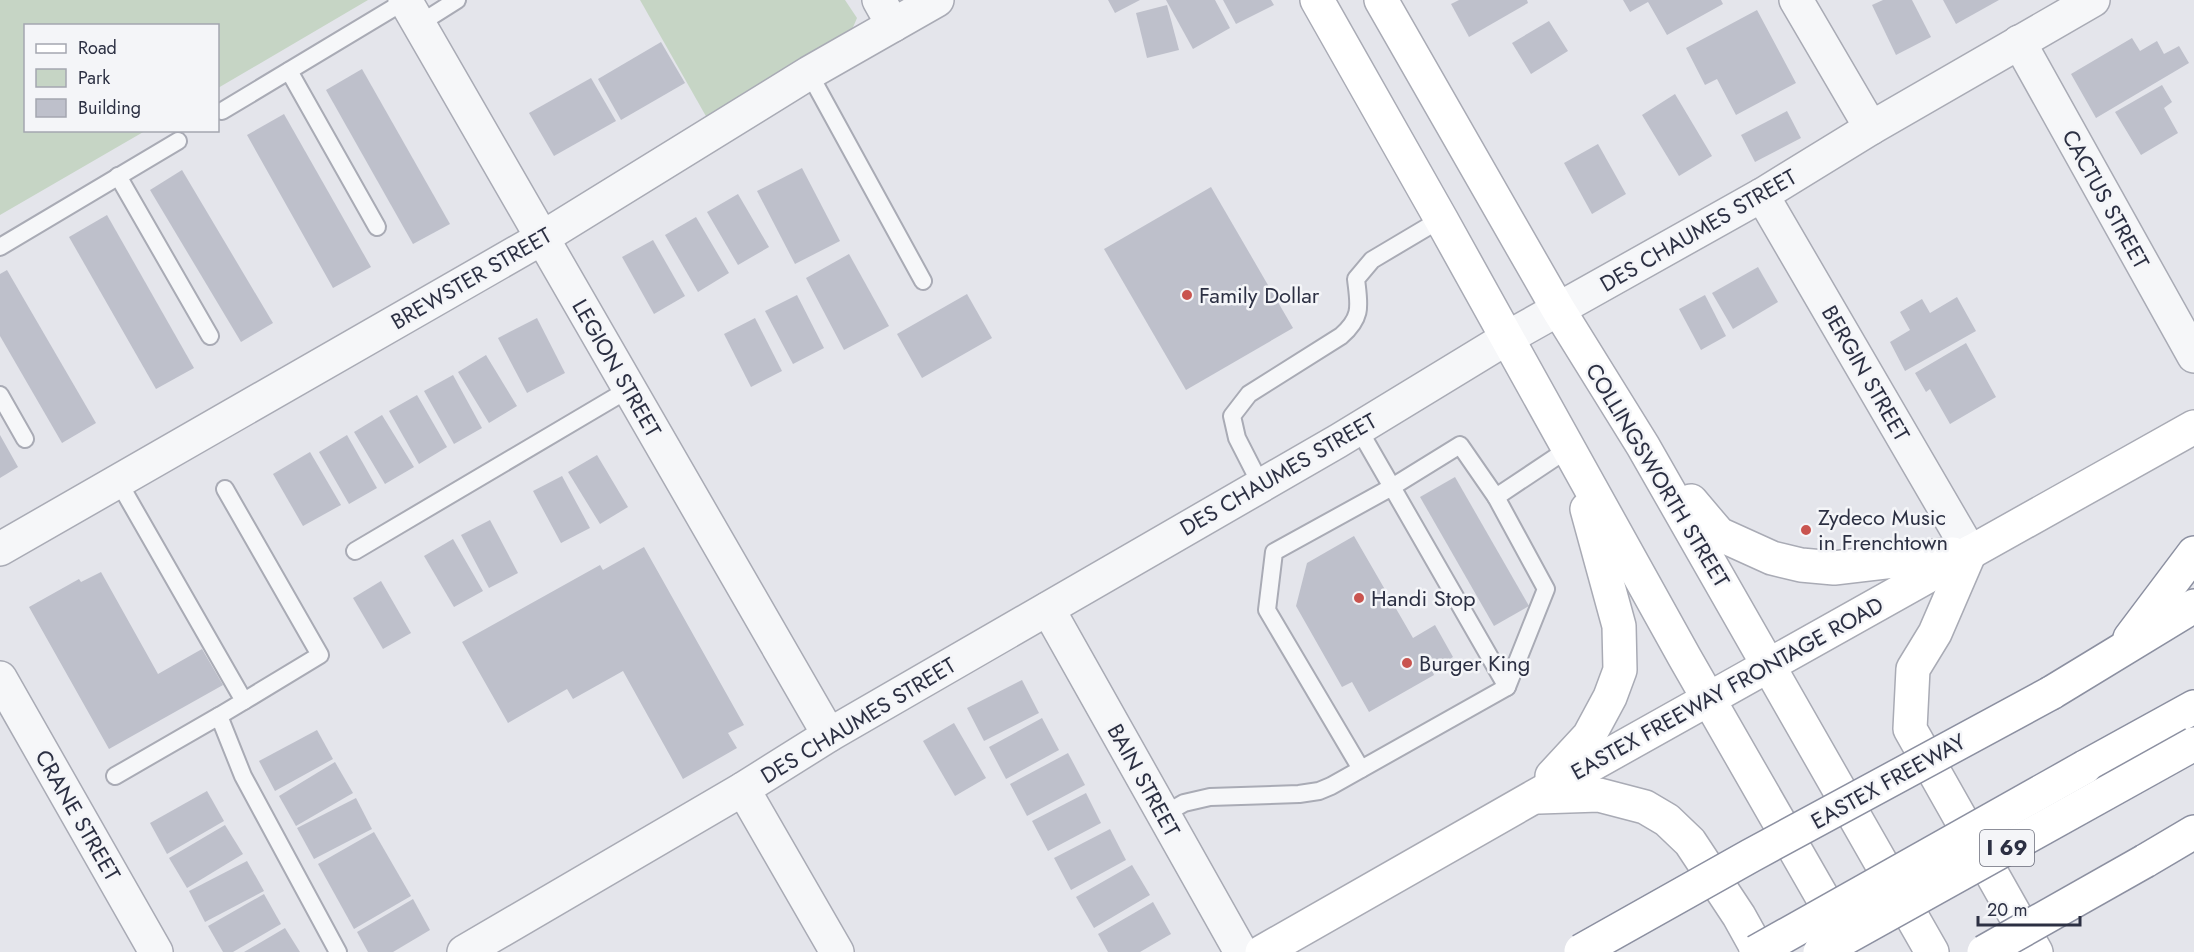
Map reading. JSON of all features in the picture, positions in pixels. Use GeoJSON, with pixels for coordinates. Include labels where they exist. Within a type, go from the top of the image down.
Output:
{"type":"FeatureCollection","features":[{"type":"Feature","properties":{"kind":"main road"},"geometry":{"type":"LineString","coordinates":[[1317,0],[1709,699],[1854,952]]}},
{"type":"Feature","properties":{"kind":"main road","name":"COLLINGSWORTH STREET"},"geometry":{"type":"LineString","coordinates":[[1382,0],[1558,309],[1643,446],[1932,952]]}},
{"type":"Feature","properties":{"kind":"main road","name":"EASTEX FREEWAY FRONTAGE ROAD"},"geometry":{"type":"LineString","coordinates":[[1262,952],[2194,427]]}},
{"type":"Feature","properties":{"kind":"main road"},"geometry":{"type":"LineString","coordinates":[[1643,446],[1719,534],[1772,558],[1801,565],[1834,568],[1970,552]]}},
{"type":"Feature","properties":{"kind":"main road"},"geometry":{"type":"LineString","coordinates":[[1532,798],[1589,736],[1610,697],[1620,670],[1619,626],[1568,449]]}},
{"type":"Feature","properties":{"kind":"main road"},"geometry":{"type":"LineString","coordinates":[[1970,552],[1935,633],[1913,669],[1910,729],[2036,952]]}},
{"type":"Feature","properties":{"kind":"main road"},"geometry":{"type":"LineString","coordinates":[[2120,651],[2194,553]]}},
{"type":"Feature","properties":{"kind":"main road","name":"EASTEX FREEWAY"},"geometry":{"type":"LineString","coordinates":[[1580,951],[2051,693],[2194,606]]}},
{"type":"Feature","properties":{"kind":"main road","name":"I 69"},"geometry":{"type":"LineString","coordinates":[[1758,952],[2194,707]]}},
{"type":"Feature","properties":{"kind":"main road","name":"I 69"},"geometry":{"type":"LineString","coordinates":[[1820,952],[2194,744]]}},
{"type":"Feature","properties":{"kind":"main road"},"geometry":{"type":"LineString","coordinates":[[1532,798],[1599,795],[1645,807],[1667,820],[1690,842],[1739,916],[1758,952]]}},
{"type":"Feature","properties":{"kind":"main road"},"geometry":{"type":"LineString","coordinates":[[1984,952],[2194,832]]}},
{"type":"Feature","properties":{"kind":"street","name":"BREWSTER STREET"},"geometry":{"type":"LineString","coordinates":[[0,549],[542,238],[809,73],[886,12],[937,0]]}},
{"type":"Feature","properties":{"kind":"street"},"geometry":{"type":"LineString","coordinates":[[1796,0],[1871,128]]}},
{"type":"Feature","properties":{"kind":"street","name":"DES CHAUMES STREET"},"geometry":{"type":"LineString","coordinates":[[464,952],[743,789],[830,735],[1358,428],[1507,338],[1762,195],[1871,128],[2093,0]]}},
{"type":"Feature","properties":{"kind":"street","name":"LEGION STREET"},"geometry":{"type":"LineString","coordinates":[[410,8],[830,735]]}},
{"type":"Feature","properties":{"kind":"street","name":"CACTUS STREET"},"geometry":{"type":"LineString","coordinates":[[2019,42],[2194,356]]}},
{"type":"Feature","properties":{"kind":"street","name":"BERGIN STREET"},"geometry":{"type":"LineString","coordinates":[[1762,195],[1970,552]]}},
{"type":"Feature","properties":{"kind":"street","name":"BAIN STREET"},"geometry":{"type":"LineString","coordinates":[[1048,609],[1241,952]]}},
{"type":"Feature","properties":{"kind":"street","name":"CRANE STREET"},"geometry":{"type":"LineString","coordinates":[[0,678],[156,952]]}},
{"type":"Feature","properties":{"kind":"street"},"geometry":{"type":"LineString","coordinates":[[743,789],[837,952]]}},
{"type":"Feature","properties":{"kind":"lane"},"geometry":{"type":"LineString","coordinates":[[222,111],[289,71],[410,8],[457,0]]}},
{"type":"Feature","properties":{"kind":"lane"},"geometry":{"type":"LineString","coordinates":[[289,71],[377,227]]}},
{"type":"Feature","properties":{"kind":"lane"},"geometry":{"type":"LineString","coordinates":[[809,73],[923,281]]}},
{"type":"Feature","properties":{"kind":"lane"},"geometry":{"type":"LineString","coordinates":[[0,247],[178,141]]}},
{"type":"Feature","properties":{"kind":"lane"},"geometry":{"type":"LineString","coordinates":[[118,176],[210,336]]}},
{"type":"Feature","properties":{"kind":"lane"},"geometry":{"type":"LineString","coordinates":[[1261,485],[1237,438],[1232,416],[1249,394],[1341,336],[1354,325],[1359,307],[1356,279],[1372,260],[1441,219]]}},
{"type":"Feature","properties":{"kind":"lane"},"geometry":{"type":"LineString","coordinates":[[355,551],[629,388]]}},
{"type":"Feature","properties":{"kind":"lane"},"geometry":{"type":"LineString","coordinates":[[0,395],[25,439]]}},
{"type":"Feature","properties":{"kind":"lane"},"geometry":{"type":"LineString","coordinates":[[1358,428],[1507,687]]}},
{"type":"Feature","properties":{"kind":"lane"},"geometry":{"type":"LineString","coordinates":[[1163,814],[1184,803],[1210,797],[1299,794],[1319,791],[1331,786],[1507,687],[1546,589],[1496,497],[1460,445],[1392,487],[1274,552],[1267,610],[1361,769]]}},
{"type":"Feature","properties":{"kind":"lane"},"geometry":{"type":"LineString","coordinates":[[1496,497],[1568,449]]}},
{"type":"Feature","properties":{"kind":"lane"},"geometry":{"type":"LineString","coordinates":[[118,481],[244,701]]}},
{"type":"Feature","properties":{"kind":"lane"},"geometry":{"type":"LineString","coordinates":[[115,776],[320,655],[225,489]]}},
{"type":"Feature","properties":{"kind":"lane"},"geometry":{"type":"LineString","coordinates":[[219,716],[243,776],[338,952]]}},
{"type":"Feature","properties":{"kind":"green space"},"geometry":{"type":"Polygon","coordinates":[[[0,0],[368,0],[219,87],[219,24],[24,24],[24,132],[143,132],[0,215],[0,0]]]}},
{"type":"Feature","properties":{"kind":"green space"},"geometry":{"type":"Polygon","coordinates":[[[640,0],[845,0],[857,18],[848,39],[707,118],[640,0]]]}},
{"type":"Feature","properties":{"kind":"building"},"geometry":{"type":"Polygon","coordinates":[[[1108,0],[1140,0],[1115,13],[1108,0]]]}},
{"type":"Feature","properties":{"kind":"building"},"geometry":{"type":"Polygon","coordinates":[[[1166,0],[1215,0],[1230,28],[1193,49],[1166,0]]]}},
{"type":"Feature","properties":{"kind":"building"},"geometry":{"type":"Polygon","coordinates":[[[1223,0],[1271,0],[1274,5],[1236,24],[1223,0]]]}},
{"type":"Feature","properties":{"kind":"building"},"geometry":{"type":"Polygon","coordinates":[[[1459,0],[1527,0],[1528,3],[1469,37],[1451,4],[1459,0]]]}},
{"type":"Feature","properties":{"kind":"building"},"geometry":{"type":"Polygon","coordinates":[[[1623,0],[1721,0],[1723,4],[1667,35],[1648,2],[1630,12],[1623,0]]]}},
{"type":"Feature","properties":{"kind":"building"},"geometry":{"type":"Polygon","coordinates":[[[1883,0],[1912,0],[1931,37],[1896,55],[1872,5],[1883,0]]]}},
{"type":"Feature","properties":{"kind":"building"},"geometry":{"type":"Polygon","coordinates":[[[1943,0],[1999,0],[1956,24],[1943,0]]]}},
{"type":"Feature","properties":{"kind":"building"},"geometry":{"type":"Polygon","coordinates":[[[1167,5],[1179,50],[1147,58],[1136,13],[1167,5]]]}},
{"type":"Feature","properties":{"kind":"building"},"geometry":{"type":"Polygon","coordinates":[[[1757,10],[1796,83],[1736,115],[1717,79],[1705,85],[1686,48],[1757,10]]]}},
{"type":"Feature","properties":{"kind":"building"},"geometry":{"type":"Polygon","coordinates":[[[1549,21],[1568,51],[1531,74],[1512,43],[1549,21]]]}},
{"type":"Feature","properties":{"kind":"building"},"geometry":{"type":"Polygon","coordinates":[[[2132,38],[2140,51],[2157,41],[2164,54],[2179,46],[2189,63],[2096,118],[2071,74],[2132,38]]]}},
{"type":"Feature","properties":{"kind":"building"},"geometry":{"type":"Polygon","coordinates":[[[661,42],[685,83],[621,120],[598,79],[661,42]]]}},
{"type":"Feature","properties":{"kind":"building"},"geometry":{"type":"Polygon","coordinates":[[[362,69],[450,224],[413,244],[326,90],[362,69]]]}},
{"type":"Feature","properties":{"kind":"building"},"geometry":{"type":"Polygon","coordinates":[[[591,78],[616,121],[554,156],[529,113],[591,78]]]}},
{"type":"Feature","properties":{"kind":"building"},"geometry":{"type":"Polygon","coordinates":[[[2162,85],[2172,102],[2164,108],[2178,133],[2141,155],[2115,112],[2162,85]]]}},
{"type":"Feature","properties":{"kind":"building"},"geometry":{"type":"Polygon","coordinates":[[[1675,94],[1712,156],[1679,176],[1642,115],[1675,94]]]}},
{"type":"Feature","properties":{"kind":"building"},"geometry":{"type":"Polygon","coordinates":[[[1787,111],[1801,138],[1755,162],[1741,135],[1787,111]]]}},
{"type":"Feature","properties":{"kind":"building"},"geometry":{"type":"Polygon","coordinates":[[[284,114],[371,267],[333,288],[247,135],[284,114]]]}},
{"type":"Feature","properties":{"kind":"building"},"geometry":{"type":"Polygon","coordinates":[[[1598,144],[1626,194],[1592,214],[1564,163],[1598,144]]]}},
{"type":"Feature","properties":{"kind":"building"},"geometry":{"type":"Polygon","coordinates":[[[802,168],[840,241],[795,264],[757,191],[802,168]]]}},
{"type":"Feature","properties":{"kind":"building"},"geometry":{"type":"Polygon","coordinates":[[[182,170],[273,323],[241,342],[150,190],[182,170]]]}},
{"type":"Feature","properties":{"kind":"building"},"geometry":{"type":"Polygon","coordinates":[[[1211,187],[1293,328],[1186,390],[1104,249],[1211,187]]]}},
{"type":"Feature","properties":{"kind":"building"},"geometry":{"type":"Polygon","coordinates":[[[738,194],[769,247],[738,265],[707,212],[738,194]]]}},
{"type":"Feature","properties":{"kind":"building"},"geometry":{"type":"Polygon","coordinates":[[[107,215],[194,368],[156,389],[69,237],[107,215]]]}},
{"type":"Feature","properties":{"kind":"building"},"geometry":{"type":"Polygon","coordinates":[[[696,217],[729,273],[698,292],[665,235],[696,217]]]}},
{"type":"Feature","properties":{"kind":"building"},"geometry":{"type":"Polygon","coordinates":[[[653,240],[685,296],[654,314],[622,257],[653,240]]]}},
{"type":"Feature","properties":{"kind":"building"},"geometry":{"type":"Polygon","coordinates":[[[849,254],[889,326],[844,350],[806,278],[849,254]]]}},
{"type":"Feature","properties":{"kind":"building"},"geometry":{"type":"Polygon","coordinates":[[[1758,267],[1778,302],[1733,329],[1712,293],[1758,267]]]}},
{"type":"Feature","properties":{"kind":"building"},"geometry":{"type":"Polygon","coordinates":[[[7,270],[96,423],[62,443],[0,336],[0,274],[7,270]]]}},
{"type":"Feature","properties":{"kind":"building"},"geometry":{"type":"Polygon","coordinates":[[[967,294],[992,338],[922,378],[897,334],[967,294]]]}},
{"type":"Feature","properties":{"kind":"building"},"geometry":{"type":"Polygon","coordinates":[[[797,295],[824,348],[793,364],[765,311],[797,295]]]}},
{"type":"Feature","properties":{"kind":"building"},"geometry":{"type":"Polygon","coordinates":[[[1705,295],[1726,336],[1701,350],[1679,309],[1705,295]]]}},
{"type":"Feature","properties":{"kind":"building"},"geometry":{"type":"Polygon","coordinates":[[[1957,297],[1976,331],[1905,371],[1890,342],[1910,330],[1900,312],[1922,299],[1930,313],[1957,297]]]}},
{"type":"Feature","properties":{"kind":"building"},"geometry":{"type":"Polygon","coordinates":[[[537,318],[565,373],[527,393],[498,338],[537,318]]]}},
{"type":"Feature","properties":{"kind":"building"},"geometry":{"type":"Polygon","coordinates":[[[755,318],[782,371],[751,387],[724,334],[755,318]]]}},
{"type":"Feature","properties":{"kind":"building"},"geometry":{"type":"Polygon","coordinates":[[[1966,343],[1996,397],[1950,424],[1930,389],[1926,392],[1915,373],[1966,343]]]}},
{"type":"Feature","properties":{"kind":"building"},"geometry":{"type":"Polygon","coordinates":[[[486,355],[517,406],[489,423],[458,372],[486,355]]]}},
{"type":"Feature","properties":{"kind":"building"},"geometry":{"type":"Polygon","coordinates":[[[453,375],[482,428],[454,444],[424,391],[453,375]]]}},
{"type":"Feature","properties":{"kind":"building"},"geometry":{"type":"Polygon","coordinates":[[[417,395],[447,447],[419,464],[389,411],[417,395]]]}},
{"type":"Feature","properties":{"kind":"building"},"geometry":{"type":"Polygon","coordinates":[[[382,415],[414,467],[385,484],[354,432],[382,415]]]}},
{"type":"Feature","properties":{"kind":"building"},"geometry":{"type":"Polygon","coordinates":[[[0,435],[18,467],[0,478],[0,435]]]}},
{"type":"Feature","properties":{"kind":"building"},"geometry":{"type":"Polygon","coordinates":[[[347,435],[377,488],[349,504],[319,452],[347,435]]]}},
{"type":"Feature","properties":{"kind":"building"},"geometry":{"type":"Polygon","coordinates":[[[310,452],[341,505],[303,526],[273,474],[310,452]]]}},
{"type":"Feature","properties":{"kind":"building"},"geometry":{"type":"Polygon","coordinates":[[[597,455],[628,507],[600,524],[568,472],[597,455]]]}},
{"type":"Feature","properties":{"kind":"building"},"geometry":{"type":"Polygon","coordinates":[[[562,476],[590,528],[561,543],[533,491],[562,476]]]}},
{"type":"Feature","properties":{"kind":"building"},"geometry":{"type":"Polygon","coordinates":[[[1455,477],[1529,606],[1494,626],[1420,497],[1455,477]]]}},
{"type":"Feature","properties":{"kind":"building"},"geometry":{"type":"Polygon","coordinates":[[[490,520],[518,573],[489,588],[461,535],[490,520]]]}},
{"type":"Feature","properties":{"kind":"building"},"geometry":{"type":"Polygon","coordinates":[[[1354,536],[1413,638],[1435,625],[1453,657],[1432,670],[1434,675],[1369,712],[1352,682],[1342,687],[1296,606],[1307,563],[1354,536]]]}},
{"type":"Feature","properties":{"kind":"building"},"geometry":{"type":"Polygon","coordinates":[[[453,539],[483,591],[454,607],[424,556],[453,539]]]}},
{"type":"Feature","properties":{"kind":"building"},"geometry":{"type":"Polygon","coordinates":[[[644,547],[744,725],[728,733],[737,748],[683,779],[623,671],[573,699],[567,689],[508,723],[462,642],[600,565],[603,570],[644,547]]]}},
{"type":"Feature","properties":{"kind":"building"},"geometry":{"type":"Polygon","coordinates":[[[101,572],[158,674],[202,649],[223,685],[109,749],[29,607],[79,579],[81,582],[101,572]]]}},
{"type":"Feature","properties":{"kind":"building"},"geometry":{"type":"Polygon","coordinates":[[[381,581],[411,633],[383,649],[353,598],[381,581]]]}},
{"type":"Feature","properties":{"kind":"building"},"geometry":{"type":"Polygon","coordinates":[[[1022,680],[1039,713],[984,741],[967,708],[1022,680]]]}},
{"type":"Feature","properties":{"kind":"building"},"geometry":{"type":"Polygon","coordinates":[[[1042,718],[1059,750],[1006,779],[989,747],[1042,718]]]}},
{"type":"Feature","properties":{"kind":"building"},"geometry":{"type":"Polygon","coordinates":[[[954,723],[986,778],[955,796],[923,741],[954,723]]]}},
{"type":"Feature","properties":{"kind":"building"},"geometry":{"type":"Polygon","coordinates":[[[317,730],[333,759],[275,791],[259,761],[317,730]]]}},
{"type":"Feature","properties":{"kind":"building"},"geometry":{"type":"Polygon","coordinates":[[[1068,753],[1085,785],[1027,816],[1010,784],[1068,753]]]}},
{"type":"Feature","properties":{"kind":"building"},"geometry":{"type":"Polygon","coordinates":[[[335,762],[353,793],[296,826],[279,796],[335,762]]]}},
{"type":"Feature","properties":{"kind":"building"},"geometry":{"type":"Polygon","coordinates":[[[207,791],[224,821],[167,854],[150,823],[207,791]]]}},
{"type":"Feature","properties":{"kind":"building"},"geometry":{"type":"Polygon","coordinates":[[[1086,793],[1101,823],[1048,851],[1032,821],[1086,793]]]}},
{"type":"Feature","properties":{"kind":"building"},"geometry":{"type":"Polygon","coordinates":[[[356,798],[372,829],[314,859],[297,828],[356,798]]]}},
{"type":"Feature","properties":{"kind":"building"},"geometry":{"type":"Polygon","coordinates":[[[225,825],[243,854],[187,888],[169,858],[225,825]]]}},
{"type":"Feature","properties":{"kind":"building"},"geometry":{"type":"Polygon","coordinates":[[[1110,829],[1126,860],[1071,890],[1054,858],[1110,829]]]}},
{"type":"Feature","properties":{"kind":"building"},"geometry":{"type":"Polygon","coordinates":[[[374,832],[411,896],[354,929],[318,864],[374,832]]]}},
{"type":"Feature","properties":{"kind":"building"},"geometry":{"type":"Polygon","coordinates":[[[247,861],[264,891],[205,922],[189,891],[247,861]]]}},
{"type":"Feature","properties":{"kind":"building"},"geometry":{"type":"Polygon","coordinates":[[[1132,865],[1150,895],[1094,928],[1076,897],[1132,865]]]}},
{"type":"Feature","properties":{"kind":"building"},"geometry":{"type":"Polygon","coordinates":[[[264,894],[281,924],[233,952],[223,952],[208,926],[264,894]]]}},
{"type":"Feature","properties":{"kind":"building"},"geometry":{"type":"Polygon","coordinates":[[[413,899],[430,930],[393,952],[368,952],[357,932],[413,899]]]}},
{"type":"Feature","properties":{"kind":"building"},"geometry":{"type":"Polygon","coordinates":[[[1153,902],[1171,934],[1140,952],[1108,952],[1098,934],[1153,902]]]}},
{"type":"Feature","properties":{"kind":"building"},"geometry":{"type":"Polygon","coordinates":[[[285,928],[300,952],[244,952],[285,928]]]}},
{"type":"Feature","properties":{"kind":"place","name":"Family Dollar"},"geometry":{"type":"Point","coordinates":[1187,295]}},
{"type":"Feature","properties":{"kind":"place","name":"Zydeco Music in Frenchtown"},"geometry":{"type":"Point","coordinates":[1806,530]}},
{"type":"Feature","properties":{"kind":"place","name":"Handi Stop"},"geometry":{"type":"Point","coordinates":[1359,598]}},
{"type":"Feature","properties":{"kind":"place","name":"Burger King"},"geometry":{"type":"Point","coordinates":[1407,663]}}]}
